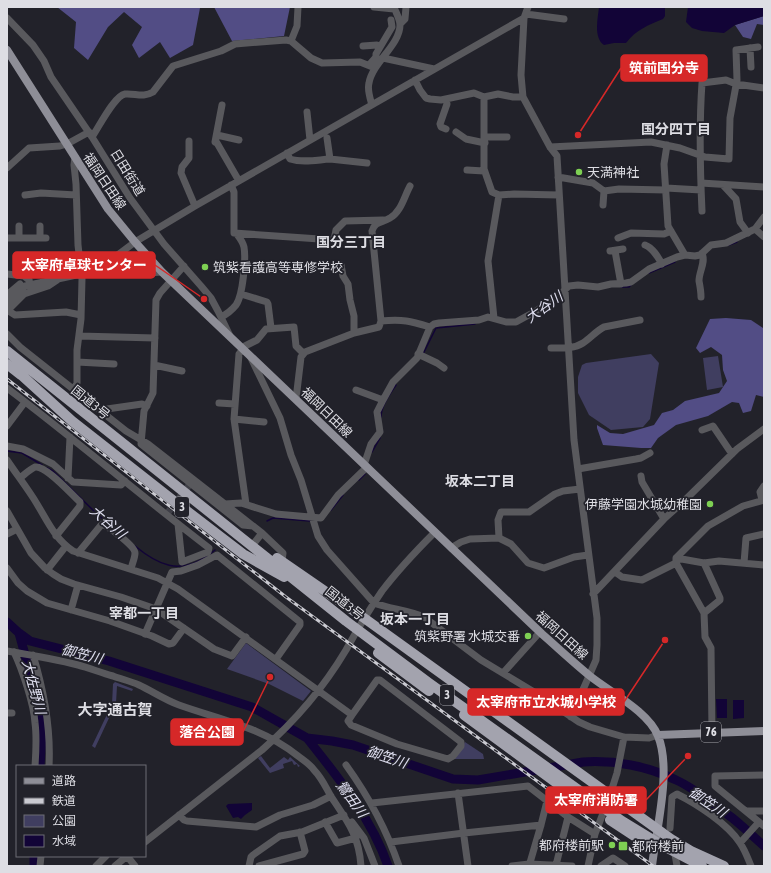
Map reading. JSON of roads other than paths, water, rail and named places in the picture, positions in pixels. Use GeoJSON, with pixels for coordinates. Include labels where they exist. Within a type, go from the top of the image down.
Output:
{"type":"FeatureCollection","features":[{"type":"Feature","properties":{"kind":"highway","name":"国道3号"},"geometry":{"type":"LineString","coordinates":[[7,351],[19,367],[202,511],[346,621],[525,752],[622,820],[658,843],[702,866]]}},
{"type":"Feature","properties":{"kind":"highway","name":"国道3号"},"geometry":{"type":"LineString","coordinates":[[7,364],[19,367]]}},
{"type":"Feature","properties":{"kind":"highway","name":"3"},"geometry":{"type":"LineString","coordinates":[[19,367],[47,379],[84,406],[255,542],[673,845],[715,866]]}},
{"type":"Feature","properties":{"kind":"highway","name":"3"},"geometry":{"type":"LineString","coordinates":[[19,367],[72,421],[243,554],[363,620]]}},
{"type":"Feature","properties":{"kind":"highway","name":"国道3号"},"geometry":{"type":"LineString","coordinates":[[202,511],[367,645],[416,681],[623,830],[687,866]]}},
{"type":"Feature","properties":{"kind":"highway","name":"3"},"geometry":{"type":"LineString","coordinates":[[609,798],[691,851],[724,866]]}},
{"type":"Feature","properties":{"kind":"main road","name":"福岡日田線"},"geometry":{"type":"LineString","coordinates":[[7,50],[108,208],[135,242],[162,272],[540,632],[590,676],[643,716],[658,735],[663,759],[663,784],[652,866]]}},
{"type":"Feature","properties":{"kind":"main road","name":"76"},"geometry":{"type":"LineString","coordinates":[[658,735],[764,731]]}},
{"type":"Feature","properties":{"kind":"street"},"geometry":{"type":"LineString","coordinates":[[291,41],[298,26],[298,7]]}},
{"type":"Feature","properties":{"kind":"street"},"geometry":{"type":"LineString","coordinates":[[372,66],[383,58],[398,35],[400,24],[394,8],[374,7]]}},
{"type":"Feature","properties":{"kind":"street"},"geometry":{"type":"LineString","coordinates":[[400,24],[405,19],[406,7]]}},
{"type":"Feature","properties":{"kind":"street"},"geometry":{"type":"LineString","coordinates":[[7,303],[16,292],[25,286],[60,277],[81,274],[95,270],[107,264],[153,230],[434,69],[526,13],[564,19]]}},
{"type":"Feature","properties":{"kind":"street"},"geometry":{"type":"LineString","coordinates":[[526,13],[521,75],[523,97],[550,147],[557,156]]}},
{"type":"Feature","properties":{"kind":"street","name":"日田街道"},"geometry":{"type":"LineString","coordinates":[[7,18],[33,45],[44,61],[51,76],[90,134],[130,198],[153,230],[207,294],[221,317],[230,337]]}},
{"type":"Feature","properties":{"kind":"street"},"geometry":{"type":"LineString","coordinates":[[372,105],[368,92],[372,66],[376,54],[392,27],[391,20]]}},
{"type":"Feature","properties":{"kind":"street"},"geometry":{"type":"LineString","coordinates":[[7,168],[29,148],[60,146],[90,134],[100,124],[108,110],[119,96],[128,94],[148,95],[153,92],[173,66],[221,51],[235,44],[281,40],[291,41],[311,58],[322,63],[360,62],[372,66]]}},
{"type":"Feature","properties":{"kind":"street"},"geometry":{"type":"LineString","coordinates":[[363,46],[377,45],[380,47]]}},
{"type":"Feature","properties":{"kind":"street"},"geometry":{"type":"LineString","coordinates":[[550,147],[648,142],[680,148],[701,155],[729,159],[730,118],[736,84],[736,50],[754,48],[751,67]]}},
{"type":"Feature","properties":{"kind":"street"},"geometry":{"type":"LineString","coordinates":[[383,58],[434,69]]}},
{"type":"Feature","properties":{"kind":"street"},"geometry":{"type":"LineString","coordinates":[[625,64],[684,64]]}},
{"type":"Feature","properties":{"kind":"street"},"geometry":{"type":"LineString","coordinates":[[415,80],[426,98],[441,100],[474,93],[484,97],[498,94],[523,97]]}},
{"type":"Feature","properties":{"kind":"street"},"geometry":{"type":"LineString","coordinates":[[702,211],[700,112],[702,83],[724,80],[736,84],[764,88]]}},
{"type":"Feature","properties":{"kind":"street"},"geometry":{"type":"LineString","coordinates":[[484,97],[484,171],[492,192],[500,195],[560,195]]}},
{"type":"Feature","properties":{"kind":"street"},"geometry":{"type":"LineString","coordinates":[[446,99],[447,104],[440,124],[441,127],[446,130]]}},
{"type":"Feature","properties":{"kind":"street"},"geometry":{"type":"LineString","coordinates":[[222,105],[215,142],[239,181]]}},
{"type":"Feature","properties":{"kind":"street"},"geometry":{"type":"LineString","coordinates":[[307,112],[310,140]]}},
{"type":"Feature","properties":{"kind":"street"},"geometry":{"type":"LineString","coordinates":[[456,132],[466,139],[484,140],[507,137]]}},
{"type":"Feature","properties":{"kind":"street"},"geometry":{"type":"LineString","coordinates":[[217,135],[239,140]]}},
{"type":"Feature","properties":{"kind":"street"},"geometry":{"type":"LineString","coordinates":[[327,138],[330,159]]}},
{"type":"Feature","properties":{"kind":"street"},"geometry":{"type":"LineString","coordinates":[[189,141],[189,158],[182,167],[181,173],[195,206]]}},
{"type":"Feature","properties":{"kind":"street"},"geometry":{"type":"LineString","coordinates":[[667,145],[664,164],[668,226],[685,255]]}},
{"type":"Feature","properties":{"kind":"street"},"geometry":{"type":"LineString","coordinates":[[562,147],[557,156],[574,440],[596,618],[597,653],[590,676],[571,717]]}},
{"type":"Feature","properties":{"kind":"street"},"geometry":{"type":"LineString","coordinates":[[287,153],[290,159],[297,161],[306,162],[330,159],[368,163]]}},
{"type":"Feature","properties":{"kind":"street"},"geometry":{"type":"LineString","coordinates":[[74,389],[77,383],[77,362],[81,314],[81,274],[74,165],[75,157]]}},
{"type":"Feature","properties":{"kind":"street"},"geometry":{"type":"LineString","coordinates":[[467,170],[484,171]]}},
{"type":"Feature","properties":{"kind":"street"},"geometry":{"type":"LineString","coordinates":[[558,177],[593,182],[604,191],[619,189],[666,189],[723,185],[764,187]]}},
{"type":"Feature","properties":{"kind":"street"},"geometry":{"type":"LineString","coordinates":[[221,317],[235,305],[241,294],[244,250],[243,243],[236,233],[234,233],[234,192],[231,185]]}},
{"type":"Feature","properties":{"kind":"street"},"geometry":{"type":"LineString","coordinates":[[723,185],[736,199],[740,222],[748,232]]}},
{"type":"Feature","properties":{"kind":"street"},"geometry":{"type":"LineString","coordinates":[[236,233],[334,240],[336,230],[345,221],[389,219],[399,210],[410,186]]}},
{"type":"Feature","properties":{"kind":"street"},"geometry":{"type":"LineString","coordinates":[[603,205],[604,191]]}},
{"type":"Feature","properties":{"kind":"street"},"geometry":{"type":"LineString","coordinates":[[25,195],[76,195]]}},
{"type":"Feature","properties":{"kind":"street"},"geometry":{"type":"LineString","coordinates":[[494,318],[488,261],[500,195]]}},
{"type":"Feature","properties":{"kind":"street"},"geometry":{"type":"LineString","coordinates":[[225,504],[246,504],[276,514],[321,518],[338,495],[366,466],[371,444],[380,432],[377,415],[383,400],[393,382],[417,358],[430,327],[434,324],[479,320],[484,317],[512,323],[520,320],[565,293],[574,285],[598,287],[631,282],[649,269],[677,257],[685,255],[695,256],[702,253],[711,245],[726,243],[755,229],[764,217]]}},
{"type":"Feature","properties":{"kind":"street"},"geometry":{"type":"LineString","coordinates":[[296,399],[301,357],[303,353],[354,333],[379,327],[381,321],[372,234],[376,225],[384,220]]}},
{"type":"Feature","properties":{"kind":"street"},"geometry":{"type":"LineString","coordinates":[[19,226],[19,238]]}},
{"type":"Feature","properties":{"kind":"street"},"geometry":{"type":"LineString","coordinates":[[7,238],[43,238],[40,226]]}},
{"type":"Feature","properties":{"kind":"street"},"geometry":{"type":"LineString","coordinates":[[755,229],[764,237]]}},
{"type":"Feature","properties":{"kind":"street"},"geometry":{"type":"LineString","coordinates":[[618,238],[631,233],[664,234],[671,231]]}},
{"type":"Feature","properties":{"kind":"street"},"geometry":{"type":"LineString","coordinates":[[645,245],[652,250],[662,264]]}},
{"type":"Feature","properties":{"kind":"street"},"geometry":{"type":"LineString","coordinates":[[616,250],[622,284]]}},
{"type":"Feature","properties":{"kind":"street"},"geometry":{"type":"LineString","coordinates":[[701,297],[699,280],[704,258],[702,253]]}},
{"type":"Feature","properties":{"kind":"street"},"geometry":{"type":"LineString","coordinates":[[107,264],[111,271],[148,273],[162,272]]}},
{"type":"Feature","properties":{"kind":"street"},"geometry":{"type":"LineString","coordinates":[[341,265],[343,276],[348,284],[354,316],[354,333]]}},
{"type":"Feature","properties":{"kind":"street"},"geometry":{"type":"LineString","coordinates":[[184,266],[156,300],[153,393],[144,411],[141,444],[243,525],[253,526]]}},
{"type":"Feature","properties":{"kind":"street"},"geometry":{"type":"LineString","coordinates":[[7,274],[24,276],[29,280]]}},
{"type":"Feature","properties":{"kind":"street"},"geometry":{"type":"LineString","coordinates":[[7,294],[14,288],[29,280],[51,275],[60,277]]}},
{"type":"Feature","properties":{"kind":"street"},"geometry":{"type":"LineString","coordinates":[[60,277],[48,286],[24,294],[7,311],[15,315],[66,312],[81,314]]}},
{"type":"Feature","properties":{"kind":"street"},"geometry":{"type":"LineString","coordinates":[[241,294],[267,302],[271,328]]}},
{"type":"Feature","properties":{"kind":"street"},"geometry":{"type":"LineString","coordinates":[[381,321],[406,320],[430,327]]}},
{"type":"Feature","properties":{"kind":"street"},"geometry":{"type":"LineString","coordinates":[[551,348],[568,348],[576,346],[583,343],[599,329],[640,320]]}},
{"type":"Feature","properties":{"kind":"street"},"geometry":{"type":"LineString","coordinates":[[246,504],[234,419],[239,354],[242,348],[257,340],[266,329],[294,327],[296,346],[303,353]]}},
{"type":"Feature","properties":{"kind":"street"},"geometry":{"type":"LineString","coordinates":[[7,334],[20,347],[126,431],[141,440],[262,533],[283,553],[282,561]]}},
{"type":"Feature","properties":{"kind":"street"},"geometry":{"type":"LineString","coordinates":[[79,336],[155,338]]}},
{"type":"Feature","properties":{"kind":"street"},"geometry":{"type":"LineString","coordinates":[[418,354],[444,368]]}},
{"type":"Feature","properties":{"kind":"street"},"geometry":{"type":"LineString","coordinates":[[250,356],[278,413],[290,455],[301,480],[314,518],[318,536],[327,550],[374,603],[415,613],[424,617],[471,652],[571,717],[590,727],[624,737],[649,738],[658,735]]}},
{"type":"Feature","properties":{"kind":"street"},"geometry":{"type":"LineString","coordinates":[[77,362],[114,364]]}},
{"type":"Feature","properties":{"kind":"street"},"geometry":{"type":"LineString","coordinates":[[154,365],[182,371]]}},
{"type":"Feature","properties":{"kind":"street"},"geometry":{"type":"LineString","coordinates":[[7,388],[70,436],[209,548],[208,552],[182,562],[178,524]]}},
{"type":"Feature","properties":{"kind":"street"},"geometry":{"type":"LineString","coordinates":[[356,390],[383,400]]}},
{"type":"Feature","properties":{"kind":"street"},"geometry":{"type":"LineString","coordinates":[[7,426],[25,402]]}},
{"type":"Feature","properties":{"kind":"street"},"geometry":{"type":"LineString","coordinates":[[219,403],[235,404]]}},
{"type":"Feature","properties":{"kind":"street"},"geometry":{"type":"LineString","coordinates":[[103,412],[107,409],[142,404],[147,406]]}},
{"type":"Feature","properties":{"kind":"street"},"geometry":{"type":"LineString","coordinates":[[234,419],[264,422]]}},
{"type":"Feature","properties":{"kind":"street"},"geometry":{"type":"LineString","coordinates":[[702,430],[713,426],[732,454]]}},
{"type":"Feature","properties":{"kind":"street"},"geometry":{"type":"LineString","coordinates":[[593,594],[664,519],[732,454],[764,429]]}},
{"type":"Feature","properties":{"kind":"street"},"geometry":{"type":"LineString","coordinates":[[68,478],[70,436]]}},
{"type":"Feature","properties":{"kind":"street"},"geometry":{"type":"LineString","coordinates":[[7,446],[23,449],[53,464],[73,482],[121,485],[125,481]]}},
{"type":"Feature","properties":{"kind":"street"},"geometry":{"type":"LineString","coordinates":[[578,469],[642,458],[650,453]]}},
{"type":"Feature","properties":{"kind":"street"},"geometry":{"type":"LineString","coordinates":[[7,460],[37,504],[49,526],[66,546],[78,552],[167,582],[194,599],[276,659],[317,693],[352,715]]}},
{"type":"Feature","properties":{"kind":"street"},"geometry":{"type":"LineString","coordinates":[[20,478],[34,467],[38,467],[50,473],[80,502],[80,506],[56,536]]}},
{"type":"Feature","properties":{"kind":"street"},"geometry":{"type":"LineString","coordinates":[[641,476],[642,482],[664,519]]}},
{"type":"Feature","properties":{"kind":"street"},"geometry":{"type":"LineString","coordinates":[[615,572],[622,577],[642,580],[676,560],[708,526],[743,506],[763,500],[760,492],[764,486]]}},
{"type":"Feature","properties":{"kind":"street"},"geometry":{"type":"LineString","coordinates":[[499,538],[498,520],[501,512],[529,512],[555,494],[563,491],[580,489]]}},
{"type":"Feature","properties":{"kind":"street"},"geometry":{"type":"LineString","coordinates":[[7,511],[31,553],[48,570],[61,579],[156,609],[214,649],[232,656],[246,637]]}},
{"type":"Feature","properties":{"kind":"street"},"geometry":{"type":"LineString","coordinates":[[78,552],[102,524],[124,540],[134,550],[135,553],[131,569]]}},
{"type":"Feature","properties":{"kind":"street"},"geometry":{"type":"LineString","coordinates":[[7,534],[17,529]]}},
{"type":"Feature","properties":{"kind":"street"},"geometry":{"type":"LineString","coordinates":[[146,841],[276,738],[317,693],[346,650],[374,603],[400,569],[434,532]]}},
{"type":"Feature","properties":{"kind":"street"},"geometry":{"type":"LineString","coordinates":[[255,542],[262,533]]}},
{"type":"Feature","properties":{"kind":"street"},"geometry":{"type":"LineString","coordinates":[[744,563],[746,538],[764,534]]}},
{"type":"Feature","properties":{"kind":"street"},"geometry":{"type":"LineString","coordinates":[[451,548],[470,539],[499,538],[511,544],[528,563],[544,568],[560,561],[588,555]]}},
{"type":"Feature","properties":{"kind":"street"},"geometry":{"type":"LineString","coordinates":[[48,570],[66,546]]}},
{"type":"Feature","properties":{"kind":"street"},"geometry":{"type":"LineString","coordinates":[[145,634],[172,572],[181,571],[198,565],[215,556],[219,556],[268,598],[300,622],[300,626],[276,659]]}},
{"type":"Feature","properties":{"kind":"street"},"geometry":{"type":"LineString","coordinates":[[676,560],[704,563],[719,561],[764,565]]}},
{"type":"Feature","properties":{"kind":"street"},"geometry":{"type":"LineString","coordinates":[[676,560],[704,613],[705,637],[711,648],[712,732]]}},
{"type":"Feature","properties":{"kind":"street"},"geometry":{"type":"LineString","coordinates":[[704,563],[720,598],[720,600],[704,613]]}},
{"type":"Feature","properties":{"kind":"street"},"geometry":{"type":"LineString","coordinates":[[7,568],[18,583],[36,597],[47,603],[110,621],[171,644],[184,628]]}},
{"type":"Feature","properties":{"kind":"street"},"geometry":{"type":"LineString","coordinates":[[71,610],[78,585]]}},
{"type":"Feature","properties":{"kind":"street"},"geometry":{"type":"LineString","coordinates":[[503,673],[540,632]]}},
{"type":"Feature","properties":{"kind":"street"},"geometry":{"type":"LineString","coordinates":[[12,652],[78,665],[138,684],[179,705],[233,722],[276,738],[314,768],[324,782],[356,838],[361,866]]}},
{"type":"Feature","properties":{"kind":"street"},"geometry":{"type":"LineString","coordinates":[[12,652],[19,663],[35,721],[35,765]]}},
{"type":"Feature","properties":{"kind":"street"},"geometry":{"type":"LineString","coordinates":[[32,655],[47,712],[50,743],[48,765]]}},
{"type":"Feature","properties":{"kind":"street"},"geometry":{"type":"LineString","coordinates":[[377,680],[380,680],[461,742],[461,746],[453,756],[448,759],[397,744],[351,725],[348,721],[352,715],[377,680]]}},
{"type":"Feature","properties":{"kind":"street"},"geometry":{"type":"LineString","coordinates":[[588,866],[595,834],[617,773],[624,737]]}},
{"type":"Feature","properties":{"kind":"street"},"geometry":{"type":"LineString","coordinates":[[346,765],[372,803],[399,866]]}},
{"type":"Feature","properties":{"kind":"street"},"geometry":{"type":"LineString","coordinates":[[742,842],[760,825],[747,812],[715,786],[715,776],[764,775]]}},
{"type":"Feature","properties":{"kind":"street"},"geometry":{"type":"LineString","coordinates":[[372,803],[528,786],[595,834]]}},
{"type":"Feature","properties":{"kind":"street"},"geometry":{"type":"LineString","coordinates":[[458,793],[468,866]]}},
{"type":"Feature","properties":{"kind":"street"},"geometry":{"type":"LineString","coordinates":[[670,828],[672,797],[677,794],[693,802],[717,820],[742,842],[751,866]]}},
{"type":"Feature","properties":{"kind":"street"},"geometry":{"type":"LineString","coordinates":[[179,815],[187,821],[256,827],[280,815],[313,805],[331,796]]}},
{"type":"Feature","properties":{"kind":"street"},"geometry":{"type":"LineString","coordinates":[[529,865],[542,825],[547,801]]}},
{"type":"Feature","properties":{"kind":"street"},"geometry":{"type":"LineString","coordinates":[[747,812],[764,811]]}},
{"type":"Feature","properties":{"kind":"street"},"geometry":{"type":"LineString","coordinates":[[249,866],[253,855],[280,836],[300,832],[344,815]]}},
{"type":"Feature","properties":{"kind":"street"},"geometry":{"type":"LineString","coordinates":[[344,815],[351,821],[364,838],[375,866]]}},
{"type":"Feature","properties":{"kind":"street"},"geometry":{"type":"LineString","coordinates":[[556,865],[568,816]]}},
{"type":"Feature","properties":{"kind":"street"},"geometry":{"type":"LineString","coordinates":[[325,822],[335,842],[337,843],[356,838]]}},
{"type":"Feature","properties":{"kind":"street"},"geometry":{"type":"LineString","coordinates":[[390,842],[542,825]]}},
{"type":"Feature","properties":{"kind":"street"},"geometry":{"type":"LineString","coordinates":[[260,866],[303,854],[304,852],[300,832]]}},
{"type":"Feature","properties":{"kind":"street"},"geometry":{"type":"LineString","coordinates":[[673,845],[677,866]]}},
{"type":"Feature","properties":{"kind":"street"},"geometry":{"type":"LineString","coordinates":[[96,866],[105,857]]}},
{"type":"Feature","properties":{"kind":"street"},"geometry":{"type":"LineString","coordinates":[[115,866],[123,857],[135,866]]}},
{"type":"Feature","properties":{"kind":"street"},"geometry":{"type":"LineString","coordinates":[[601,866],[613,858],[625,866]]}},
{"type":"Feature","properties":{"kind":"street"},"geometry":{"type":"LineString","coordinates":[[512,866],[572,866]]}},
{"type":"Feature","properties":{"kind":"water"},"geometry":{"type":"Polygon","coordinates":[[[599,7],[665,7],[665,16],[663,19],[638,31],[626,43],[604,45],[598,37],[597,32],[599,7]]]}},
{"type":"Feature","properties":{"kind":"water"},"geometry":{"type":"Polygon","coordinates":[[[688,7],[764,7],[764,16],[735,25],[724,33],[702,31],[692,28],[686,22],[688,7]]]}},
{"type":"Feature","properties":{"kind":"water"},"geometry":{"type":"Polygon","coordinates":[[[716,699],[727,699],[727,718],[717,718],[716,699]]]}},
{"type":"Feature","properties":{"kind":"water"},"geometry":{"type":"Polygon","coordinates":[[[733,700],[744,700],[744,718],[733,719],[733,700]]]}},
{"type":"Feature","properties":{"kind":"water"},"geometry":{"type":"Polygon","coordinates":[[[252,803],[252,810],[241,819],[238,817],[233,818],[226,806],[228,804],[252,803]]]}},
{"type":"Feature","properties":{"kind":"waterway","name":"大谷川"},"geometry":{"type":"LineString","coordinates":[[729,245],[737,242]]}},
{"type":"Feature","properties":{"kind":"waterway","name":"大谷川"},"geometry":{"type":"LineString","coordinates":[[649,273],[675,262]]}},
{"type":"Feature","properties":{"kind":"waterway","name":"大谷川"},"geometry":{"type":"LineString","coordinates":[[621,287],[629,287],[631,285]]}},
{"type":"Feature","properties":{"kind":"waterway","name":"大谷川"},"geometry":{"type":"LineString","coordinates":[[423,354],[436,328],[475,324]]}},
{"type":"Feature","properties":{"kind":"waterway","name":"大谷川"},"geometry":{"type":"LineString","coordinates":[[381,417],[384,404],[396,385]]}},
{"type":"Feature","properties":{"kind":"waterway","name":"大谷川"},"geometry":{"type":"LineString","coordinates":[[372,452],[380,438]]}},
{"type":"Feature","properties":{"kind":"waterway","name":"大谷川"},"geometry":{"type":"LineString","coordinates":[[7,451],[22,453],[42,465]]}},
{"type":"Feature","properties":{"kind":"waterway","name":"大谷川"},"geometry":{"type":"LineString","coordinates":[[47,468],[53,471],[109,524]]}},
{"type":"Feature","properties":{"kind":"waterway","name":"大谷川"},"geometry":{"type":"LineString","coordinates":[[359,480],[365,474]]}},
{"type":"Feature","properties":{"kind":"waterway","name":"大谷川"},"geometry":{"type":"LineString","coordinates":[[331,510],[343,495]]}},
{"type":"Feature","properties":{"kind":"waterway","name":"大谷川"},"geometry":{"type":"LineString","coordinates":[[267,521],[273,518],[310,521]]}},
{"type":"Feature","properties":{"kind":"waterway","name":"大谷川"},"geometry":{"type":"LineString","coordinates":[[135,546],[152,558],[169,565],[187,565],[197,562],[207,556]]}},
{"type":"Feature","properties":{"kind":"waterway","name":"大谷川"},"geometry":{"type":"LineString","coordinates":[[210,554],[215,550]]}},
{"type":"Feature","properties":{"kind":"waterway","name":"御笠川"},"geometry":{"type":"LineString","coordinates":[[7,622],[30,641],[109,661],[252,707],[307,738],[353,745],[453,779],[478,780],[583,762],[619,763],[654,771],[683,783],[696,791],[736,821],[764,846]]}},
{"type":"Feature","properties":{"kind":"waterway","name":"大佐野川"},"geometry":{"type":"LineString","coordinates":[[19,633],[43,720],[40,765]]}},
{"type":"Feature","properties":{"kind":"waterway","name":"鷺田川"},"geometry":{"type":"LineString","coordinates":[[307,738],[342,783],[364,815],[388,866]]}},
{"type":"Feature","properties":{"kind":"waterway","name":"大佐野川"},"geometry":{"type":"LineString","coordinates":[[34,857],[34,866]]}},
{"type":"Feature","properties":{"kind":"tunnel"},"geometry":{"type":"LineString","coordinates":[[166,515],[190,484]]}},
{"type":"Feature","properties":{"kind":"railway"},"geometry":{"type":"LineString","coordinates":[[7,379],[286,597],[653,866]]}},
{"type":"Feature","properties":{"kind":"place","name":"筑前国分寺"},"geometry":{"type":"Point","coordinates":[578,135]}},
{"type":"Feature","properties":{"kind":"place","name":"天満神社"},"geometry":{"type":"Point","coordinates":[579,172]}},
{"type":"Feature","properties":{"kind":"place","name":"筑紫看護高等専修学校"},"geometry":{"type":"Point","coordinates":[205,267]}},
{"type":"Feature","properties":{"kind":"place","name":"太宰府卓球センター"},"geometry":{"type":"Point","coordinates":[204,299]}},
{"type":"Feature","properties":{"kind":"place","name":"伊藤学園水城幼稚園"},"geometry":{"type":"Point","coordinates":[710,504]}},
{"type":"Feature","properties":{"kind":"place","name":"筑紫野署 水城交番"},"geometry":{"type":"Point","coordinates":[528,636]}},
{"type":"Feature","properties":{"kind":"place","name":"太宰府市立水城小学校"},"geometry":{"type":"Point","coordinates":[665,640]}},
{"type":"Feature","properties":{"kind":"place","name":"落合公園"},"geometry":{"type":"Point","coordinates":[270,677]}},
{"type":"Feature","properties":{"kind":"place","name":"太宰府消防署"},"geometry":{"type":"Point","coordinates":[688,756]}},
{"type":"Feature","properties":{"kind":"place","name":"都府楼前駅"},"geometry":{"type":"Point","coordinates":[612,845]}},
{"type":"Feature","properties":{"kind":"place","name":"都府楼前"},"geometry":{"type":"Point","coordinates":[623,846]}},
{"type":"Feature","properties":{"kind":"district","name":"国分四丁目"},"geometry":{"type":"Point","coordinates":[676,129]}},
{"type":"Feature","properties":{"kind":"district","name":"国分三丁目"},"geometry":{"type":"Point","coordinates":[351,242]}},
{"type":"Feature","properties":{"kind":"district","name":"坂本二丁目"},"geometry":{"type":"Point","coordinates":[480,481]}},
{"type":"Feature","properties":{"kind":"district","name":"宰都一丁目"},"geometry":{"type":"Point","coordinates":[144,613]}},
{"type":"Feature","properties":{"kind":"district","name":"坂本一丁目"},"geometry":{"type":"Point","coordinates":[415,619]}},
{"type":"Feature","properties":{"kind":"district","name":"大字通古賀"},"geometry":{"type":"Point","coordinates":[115,710]}}]}
